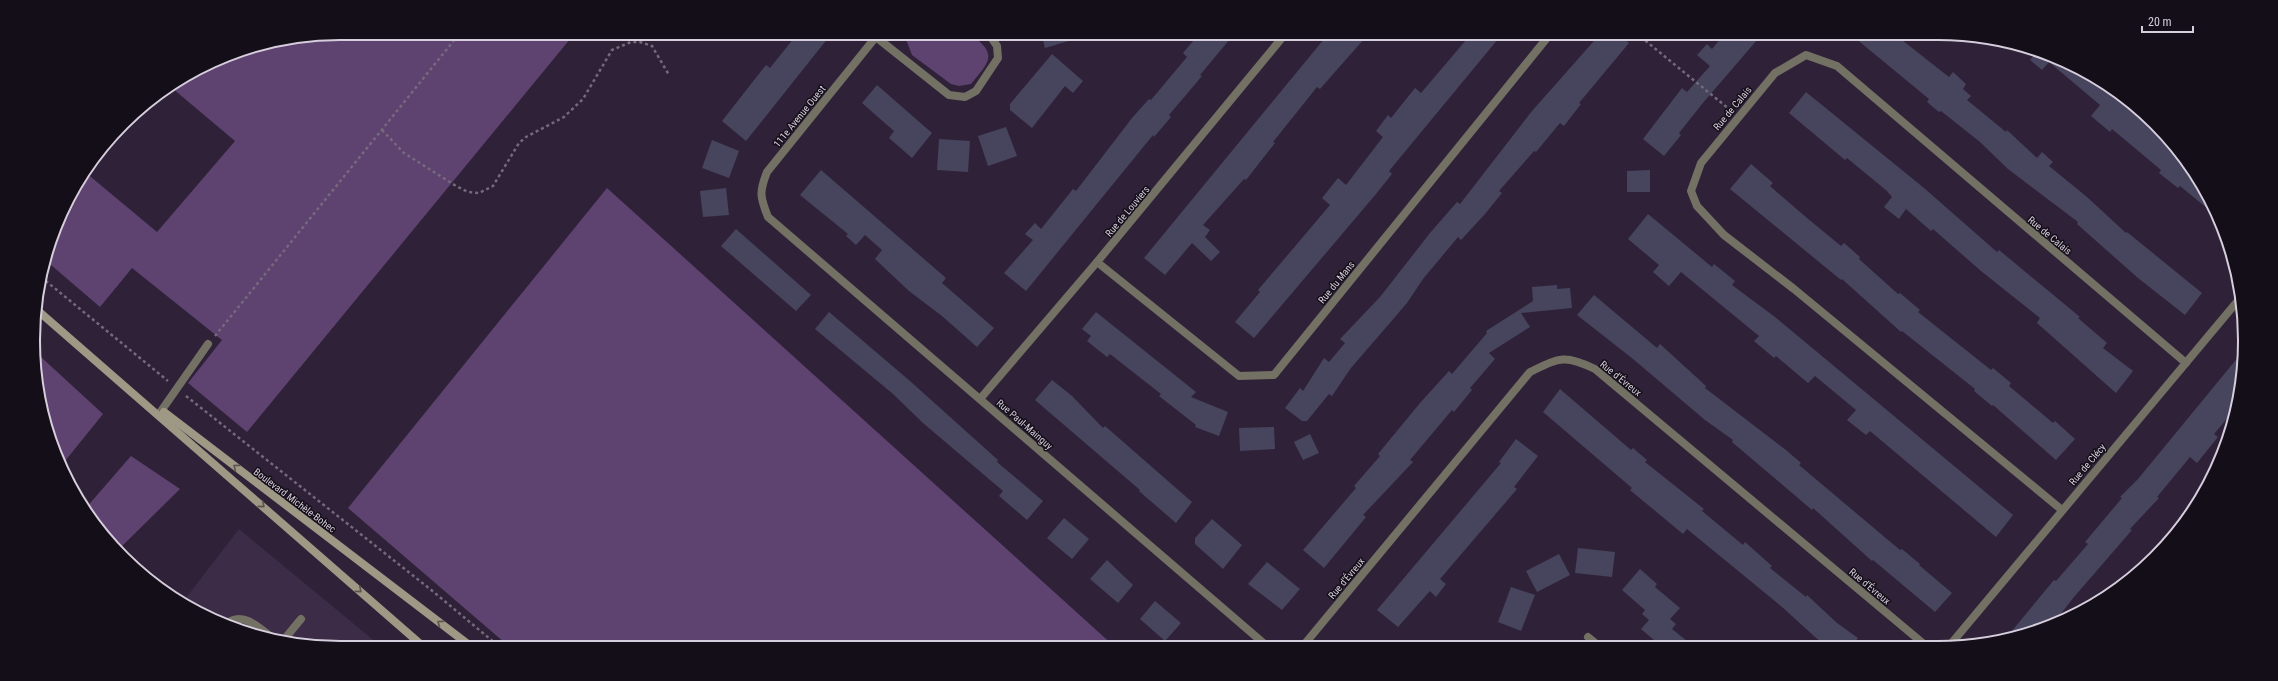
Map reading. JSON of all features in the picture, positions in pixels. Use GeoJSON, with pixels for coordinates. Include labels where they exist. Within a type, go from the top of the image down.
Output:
{"type":"FeatureCollection","features":[{"type":"Feature","properties":{"kind":"street","name":"111e Avenue Ouest"},"geometry":{"type":"LineString","coordinates":[[768,217],[761,199],[760,189],[767,172],[874,40]]}},
{"type":"Feature","properties":{"kind":"street","name":"111e Avenue Ouest"},"geometry":{"type":"LineString","coordinates":[[884,40],[949,95],[965,98],[976,91],[998,58],[997,46],[993,40]]}},
{"type":"Feature","properties":{"kind":"street","name":"Rue de Louviers"},"geometry":{"type":"LineString","coordinates":[[980,399],[1097,262],[1280,40]]}},
{"type":"Feature","properties":{"kind":"street","name":"Rue du Mans"},"geometry":{"type":"LineString","coordinates":[[1097,262],[1239,376],[1274,375],[1545,40]]}},
{"type":"Feature","properties":{"kind":"street","name":"Rue de Calais"},"geometry":{"type":"LineString","coordinates":[[2062,510],[1794,289],[1724,235],[1697,206],[1691,191],[1701,163],[1737,116],[1775,72],[1806,54],[1836,66],[2186,363]]}},
{"type":"Feature","properties":{"kind":"street","name":"Rue Paul-Mainguy"},"geometry":{"type":"LineString","coordinates":[[768,217],[1262,641]]}},
{"type":"Feature","properties":{"kind":"street","name":"Rue de Clécy"},"geometry":{"type":"LineString","coordinates":[[1954,640],[2235,304]]}},
{"type":"Feature","properties":{"kind":"street","name":"Boulevard Michèle-Bohec"},"geometry":{"type":"LineString","coordinates":[[42,314],[160,412],[463,641]]}},
{"type":"Feature","properties":{"kind":"street"},"geometry":{"type":"LineString","coordinates":[[160,412],[208,344]]}},
{"type":"Feature","properties":{"kind":"street","name":"Rue d'Évreux"},"geometry":{"type":"LineString","coordinates":[[1307,641],[1530,372],[1557,358],[1577,360],[1595,369],[1919,641]]}},
{"type":"Feature","properties":{"kind":"street","name":"Boulevard Michèle-Bohec"},"geometry":{"type":"LineString","coordinates":[[160,412],[417,641]]}},
{"type":"Feature","properties":{"kind":"street"},"geometry":{"type":"LineString","coordinates":[[232,621],[235,619],[246,619],[262,631]]}},
{"type":"Feature","properties":{"kind":"street"},"geometry":{"type":"LineString","coordinates":[[287,636],[301,619]]}},
{"type":"Feature","properties":{"kind":"street"},"geometry":{"type":"LineString","coordinates":[[1588,637],[1593,641]]}},
{"type":"Feature","properties":{"kind":"path"},"geometry":{"type":"LineString","coordinates":[[208,344],[454,40]]}},
{"type":"Feature","properties":{"kind":"path"},"geometry":{"type":"LineString","coordinates":[[1645,40],[1737,116]]}},
{"type":"Feature","properties":{"kind":"path"},"geometry":{"type":"LineString","coordinates":[[382,130],[404,153],[456,186],[468,192],[478,193],[493,186],[519,143],[526,137],[564,117],[583,99],[612,50],[631,42],[640,42],[652,46],[669,75]]}},
{"type":"Feature","properties":{"kind":"path"},"geometry":{"type":"LineString","coordinates":[[46,281],[172,385]]}},
{"type":"Feature","properties":{"kind":"path","name":"Boulevard Michèle-Bohec"},"geometry":{"type":"LineString","coordinates":[[184,395],[430,589],[493,641]]}},
{"type":"Feature","properties":{"kind":"shaded area"},"geometry":{"type":"Polygon","coordinates":[[[340,40],[569,40],[247,432],[188,383],[222,340],[132,268],[100,307],[50,264],[56,244],[71,208],[80,190],[90,176],[157,232],[235,141],[175,90],[190,80],[208,71],[263,50],[301,43],[340,40]]]}},
{"type":"Feature","properties":{"kind":"shaded area"},"geometry":{"type":"Polygon","coordinates":[[[906,40],[978,40],[984,46],[988,57],[987,62],[971,84],[959,86],[951,84],[912,55],[906,40]]]}},
{"type":"Feature","properties":{"kind":"shaded area"},"geometry":{"type":"Polygon","coordinates":[[[607,188],[1108,641],[503,641],[348,508],[607,188]]]}},
{"type":"Feature","properties":{"kind":"shaded area"},"geometry":{"type":"Polygon","coordinates":[[[41,357],[103,414],[65,460],[50,418],[43,380],[41,357]]]}},
{"type":"Feature","properties":{"kind":"shaded area"},"geometry":{"type":"Polygon","coordinates":[[[131,456],[180,489],[122,546],[102,523],[89,504],[131,456]]]}},
{"type":"Feature","properties":{"kind":"shaded area"},"geometry":{"type":"Polygon","coordinates":[[[239,529],[375,641],[321,640],[263,631],[226,618],[186,598],[239,529]]]}},
{"type":"Feature","properties":{"kind":"building"},"geometry":{"type":"Polygon","coordinates":[[[792,40],[826,40],[746,141],[722,121],[766,65],[770,68],[792,40]]]}},
{"type":"Feature","properties":{"kind":"building"},"geometry":{"type":"Polygon","coordinates":[[[1043,40],[1072,40],[1045,48],[1043,40]]]}},
{"type":"Feature","properties":{"kind":"building"},"geometry":{"type":"Polygon","coordinates":[[[1194,40],[1229,40],[1200,75],[1202,76],[1169,115],[1171,117],[1154,137],[1153,135],[1026,291],[1004,273],[1033,240],[1025,234],[1035,223],[1041,229],[1073,189],[1076,191],[1132,118],[1149,99],[1151,100],[1187,57],[1183,53],[1194,40]]]}},
{"type":"Feature","properties":{"kind":"building"},"geometry":{"type":"Polygon","coordinates":[[[1323,40],[1363,40],[1320,89],[1317,87],[1273,142],[1275,143],[1246,180],[1244,179],[1203,225],[1210,230],[1205,237],[1220,252],[1211,261],[1192,243],[1165,275],[1144,258],[1323,40]]]}},
{"type":"Feature","properties":{"kind":"building"},"geometry":{"type":"Polygon","coordinates":[[[1466,40],[1497,40],[1389,171],[1392,174],[1376,194],[1254,338],[1235,322],[1260,292],[1258,290],[1330,205],[1322,198],[1338,178],[1346,185],[1383,137],[1376,131],[1388,115],[1391,118],[1415,88],[1421,93],[1466,40]]]}},
{"type":"Feature","properties":{"kind":"building"},"geometry":{"type":"Polygon","coordinates":[[[1595,40],[1626,40],[1629,43],[1579,103],[1581,104],[1564,126],[1560,123],[1536,152],[1534,151],[1499,191],[1502,193],[1485,214],[1461,240],[1458,237],[1423,279],[1407,303],[1351,368],[1332,396],[1329,394],[1307,421],[1302,421],[1285,408],[1300,388],[1303,391],[1324,358],[1329,362],[1345,343],[1340,339],[1380,297],[1430,233],[1457,202],[1460,204],[1532,111],[1595,40]]]}},
{"type":"Feature","properties":{"kind":"building"},"geometry":{"type":"Polygon","coordinates":[[[1719,40],[1757,40],[1702,104],[1679,133],[1681,135],[1664,156],[1643,139],[1682,88],[1687,92],[1710,66],[1697,55],[1707,44],[1712,49],[1719,40]]]}},
{"type":"Feature","properties":{"kind":"building"},"geometry":{"type":"Polygon","coordinates":[[[1857,40],[1902,40],[1949,77],[1953,72],[1966,84],[1963,89],[1971,96],[1967,100],[2006,132],[2007,130],[2037,158],[2042,152],[2053,162],[2049,166],[2087,197],[2126,233],[2127,232],[2202,293],[2185,315],[2138,278],[2077,224],[2078,222],[2008,169],[1980,142],[1941,111],[1939,112],[1927,102],[1929,99],[1857,40]]]}},
{"type":"Feature","properties":{"kind":"building"},"geometry":{"type":"Polygon","coordinates":[[[1052,54],[1083,81],[1073,93],[1065,86],[1032,128],[1010,110],[1010,104],[1052,54]]]}},
{"type":"Feature","properties":{"kind":"building"},"geometry":{"type":"Polygon","coordinates":[[[2034,56],[2052,63],[2070,71],[2088,80],[2136,115],[2150,128],[2176,158],[2198,190],[2207,208],[2180,186],[2178,188],[2159,173],[2161,170],[2112,129],[2110,132],[2091,116],[2100,105],[2049,62],[2042,70],[2030,60],[2034,56]]]}},
{"type":"Feature","properties":{"kind":"building"},"geometry":{"type":"Polygon","coordinates":[[[877,85],[932,133],[912,158],[889,138],[894,131],[862,103],[877,85]]]}},
{"type":"Feature","properties":{"kind":"building"},"geometry":{"type":"Polygon","coordinates":[[[1806,92],[1924,188],[1997,252],[1999,250],[2080,317],[2078,318],[2107,343],[2103,348],[2133,371],[2116,393],[2037,323],[2040,318],[1981,271],[1933,229],[1931,231],[1906,209],[1899,219],[1884,207],[1892,197],[1887,191],[1847,158],[1845,160],[1789,113],[1806,92]]]}},
{"type":"Feature","properties":{"kind":"building"},"geometry":{"type":"Polygon","coordinates":[[[1006,127],[1017,156],[988,166],[978,136],[1006,127]]]}},
{"type":"Feature","properties":{"kind":"building"},"geometry":{"type":"Polygon","coordinates":[[[939,139],[970,141],[968,172],[937,170],[939,139]]]}},
{"type":"Feature","properties":{"kind":"building"},"geometry":{"type":"Polygon","coordinates":[[[712,140],[739,151],[729,178],[702,168],[712,140]]]}},
{"type":"Feature","properties":{"kind":"building"},"geometry":{"type":"Polygon","coordinates":[[[1751,164],[1773,183],[1770,186],[1807,218],[1841,246],[1844,243],[1860,257],[1859,259],[1898,294],[1900,293],[1920,310],[1918,312],[1991,370],[1993,368],[2011,383],[2009,386],[2053,423],[2055,421],[2075,439],[2056,460],[1993,405],[1992,406],[1974,391],[1975,389],[1902,331],[1901,332],[1842,279],[1841,280],[1730,189],[1751,164]]]}},
{"type":"Feature","properties":{"kind":"building"},"geometry":{"type":"Polygon","coordinates":[[[821,170],[946,278],[942,283],[994,328],[977,347],[942,316],[909,291],[875,259],[882,250],[865,235],[856,245],[846,236],[848,234],[800,195],[821,170]]]}},
{"type":"Feature","properties":{"kind":"building"},"geometry":{"type":"Polygon","coordinates":[[[1650,170],[1650,192],[1627,192],[1627,171],[1650,170]]]}},
{"type":"Feature","properties":{"kind":"building"},"geometry":{"type":"Polygon","coordinates":[[[726,188],[729,215],[703,217],[700,191],[726,188]]]}},
{"type":"Feature","properties":{"kind":"building"},"geometry":{"type":"Polygon","coordinates":[[[1648,214],[1712,267],[1714,264],[1735,281],[1732,285],[1775,317],[2013,515],[1996,537],[1870,431],[1866,435],[1847,420],[1856,410],[1815,376],[1808,383],[1776,356],[1774,358],[1754,341],[1759,336],[1681,272],[1669,286],[1653,272],[1659,265],[1628,239],[1648,214]]]}},
{"type":"Feature","properties":{"kind":"building"},"geometry":{"type":"Polygon","coordinates":[[[736,229],[811,295],[796,311],[721,246],[736,229]]]}},
{"type":"Feature","properties":{"kind":"building"},"geometry":{"type":"Polygon","coordinates":[[[1557,285],[1557,289],[1570,288],[1572,308],[1521,313],[1530,327],[1489,353],[1495,359],[1470,388],[1472,390],[1454,412],[1452,410],[1410,460],[1413,462],[1363,515],[1366,517],[1324,568],[1303,550],[1356,488],[1354,486],[1380,456],[1378,454],[1420,403],[1449,371],[1452,374],[1487,333],[1486,331],[1533,301],[1532,287],[1557,285]]]}},
{"type":"Feature","properties":{"kind":"building"},"geometry":{"type":"Polygon","coordinates":[[[1594,295],[1657,348],[1660,344],[1706,386],[1705,388],[1786,450],[1801,463],[1799,465],[1900,550],[1902,549],[1920,564],[1919,565],[1952,593],[1935,612],[1873,560],[1872,561],[1813,508],[1812,510],[1732,442],[1733,440],[1705,420],[1633,359],[1577,315],[1594,295]]]}},
{"type":"Feature","properties":{"kind":"building"},"geometry":{"type":"Polygon","coordinates":[[[829,312],[910,381],[998,460],[997,462],[1043,501],[1027,520],[999,496],[1003,491],[923,423],[893,394],[815,329],[829,312]]]}},
{"type":"Feature","properties":{"kind":"building"},"geometry":{"type":"Polygon","coordinates":[[[1096,312],[1196,392],[1191,397],[1228,412],[1219,436],[1195,427],[1196,425],[1159,396],[1161,394],[1110,354],[1107,357],[1087,341],[1091,336],[1082,329],[1096,312]]]}},
{"type":"Feature","properties":{"kind":"building"},"geometry":{"type":"Polygon","coordinates":[[[2237,358],[2228,417],[2214,434],[2218,437],[2197,463],[2190,457],[2157,497],[2159,498],[2130,529],[2132,530],[2060,614],[2034,625],[2011,632],[2054,580],[2056,581],[2088,544],[2085,542],[2122,498],[2120,497],[2138,479],[2237,358]]]}},
{"type":"Feature","properties":{"kind":"building"},"geometry":{"type":"Polygon","coordinates":[[[1052,380],[1072,396],[1103,428],[1105,426],[1192,502],[1176,523],[1139,491],[1140,490],[1035,400],[1052,380]]]}},
{"type":"Feature","properties":{"kind":"building"},"geometry":{"type":"Polygon","coordinates":[[[1560,389],[1631,450],[1633,448],[1647,460],[1645,462],[1704,509],[1702,511],[1743,545],[1745,542],[1772,566],[1770,568],[1806,597],[1807,595],[1837,623],[1858,638],[1856,641],[1819,641],[1782,607],[1687,529],[1683,534],[1630,490],[1632,488],[1543,412],[1560,389]]]}},
{"type":"Feature","properties":{"kind":"building"},"geometry":{"type":"Polygon","coordinates":[[[1274,427],[1275,449],[1240,451],[1239,428],[1274,427]]]}},
{"type":"Feature","properties":{"kind":"building"},"geometry":{"type":"Polygon","coordinates":[[[1310,434],[1319,453],[1303,460],[1294,442],[1310,434]]]}},
{"type":"Feature","properties":{"kind":"building"},"geometry":{"type":"Polygon","coordinates":[[[1516,439],[1538,456],[1514,487],[1517,489],[1440,579],[1446,584],[1436,597],[1430,591],[1398,627],[1377,610],[1501,463],[1499,462],[1516,439]]]}},
{"type":"Feature","properties":{"kind":"building"},"geometry":{"type":"Polygon","coordinates":[[[1064,518],[1089,539],[1072,559],[1047,538],[1064,518]]]}},
{"type":"Feature","properties":{"kind":"building"},"geometry":{"type":"Polygon","coordinates":[[[1212,519],[1242,545],[1223,569],[1195,544],[1195,538],[1212,519]]]}},
{"type":"Feature","properties":{"kind":"building"},"geometry":{"type":"Polygon","coordinates":[[[1578,548],[1615,552],[1612,577],[1575,573],[1578,548]]]}},
{"type":"Feature","properties":{"kind":"building"},"geometry":{"type":"Polygon","coordinates":[[[1559,554],[1570,575],[1537,592],[1526,571],[1559,554]]]}},
{"type":"Feature","properties":{"kind":"building"},"geometry":{"type":"Polygon","coordinates":[[[1107,560],[1133,585],[1118,603],[1090,579],[1107,560]]]}},
{"type":"Feature","properties":{"kind":"building"},"geometry":{"type":"Polygon","coordinates":[[[1267,562],[1300,589],[1282,610],[1248,584],[1267,562]]]}},
{"type":"Feature","properties":{"kind":"building"},"geometry":{"type":"Polygon","coordinates":[[[1640,569],[1657,584],[1655,587],[1680,608],[1670,619],[1676,624],[1672,629],[1687,641],[1655,641],[1641,629],[1649,620],[1642,614],[1645,610],[1622,590],[1640,569]]]}},
{"type":"Feature","properties":{"kind":"building"},"geometry":{"type":"Polygon","coordinates":[[[1511,587],[1535,595],[1521,631],[1498,622],[1511,587]]]}},
{"type":"Feature","properties":{"kind":"building"},"geometry":{"type":"Polygon","coordinates":[[[1155,601],[1181,623],[1165,641],[1140,619],[1155,601]]]}}]}
